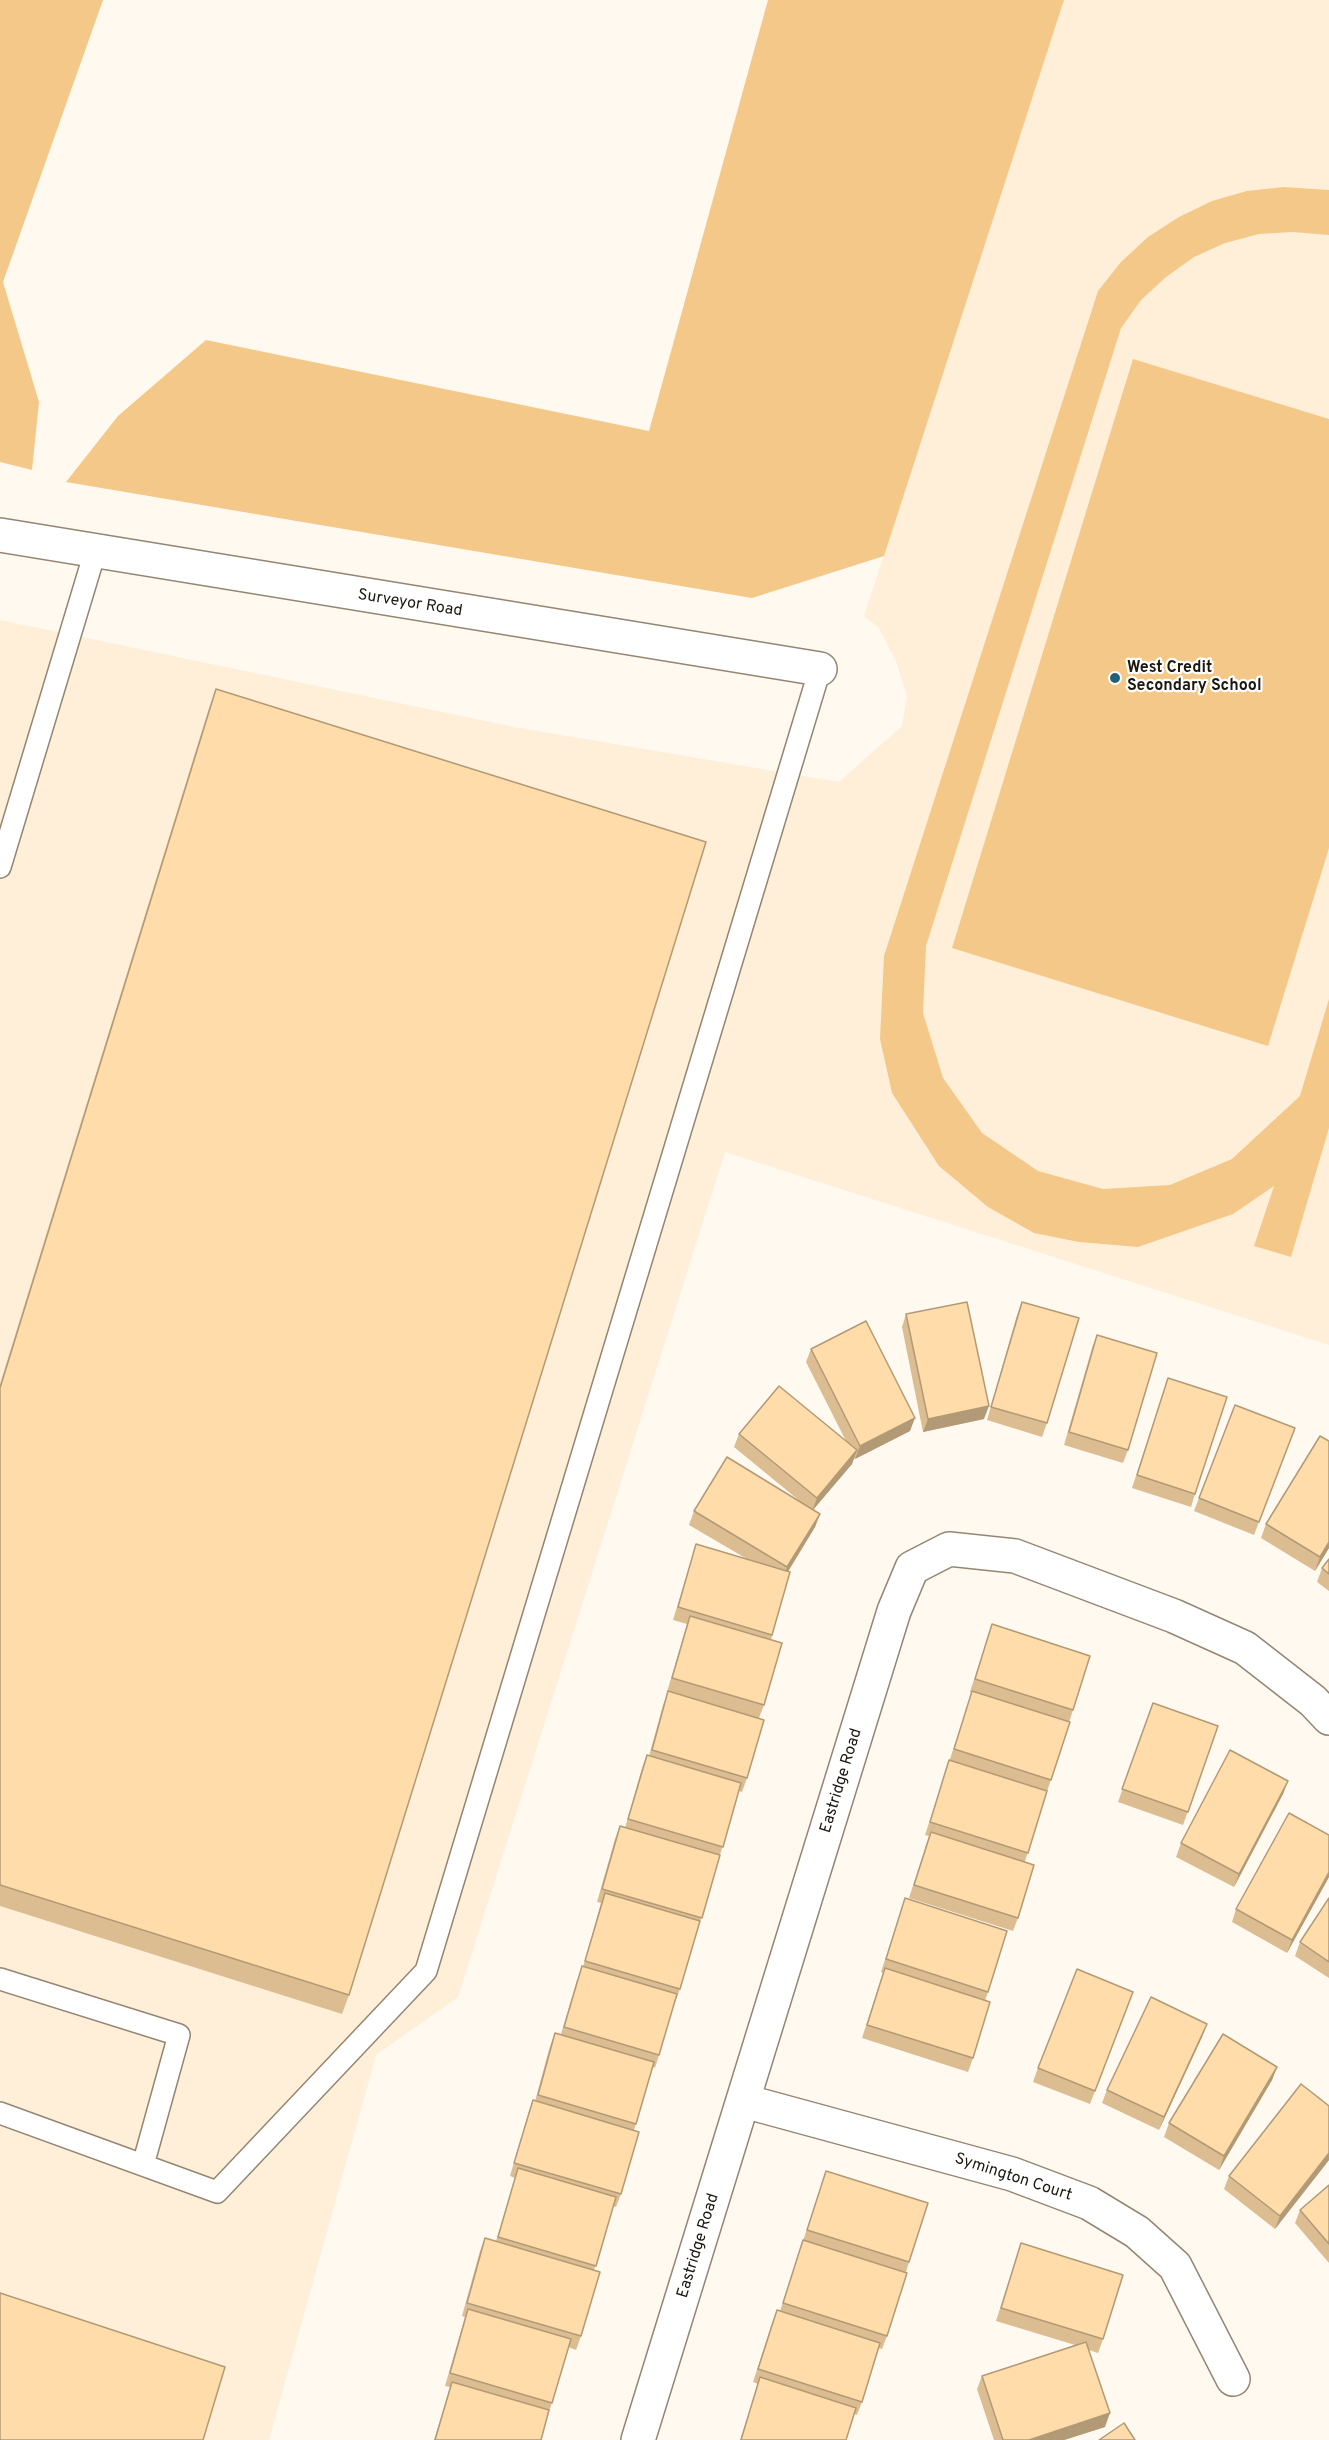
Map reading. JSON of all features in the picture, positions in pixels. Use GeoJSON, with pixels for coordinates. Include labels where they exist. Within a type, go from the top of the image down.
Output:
{"type":"FeatureCollection","features":[{"type":"Feature","properties":{"kind":"street","name":"Surveyor Road"},"geometry":{"type":"LineString","coordinates":[[0,535],[820,669]]}},
{"type":"Feature","properties":{"kind":"street","name":"Eastridge Road"},"geometry":{"type":"LineString","coordinates":[[638,2440],[894,1611],[912,1568],[949,1549],[1015,1556],[1174,1617],[1245,1648],[1313,1701],[1329,1718]]}},
{"type":"Feature","properties":{"kind":"street","name":"Symington Court"},"geometry":{"type":"LineString","coordinates":[[744,2101],[1012,2174],[1089,2203],[1137,2232],[1175,2266],[1233,2379]]}},
{"type":"Feature","properties":{"kind":"lane"},"geometry":{"type":"LineString","coordinates":[[1,858],[95,552]]}},
{"type":"Feature","properties":{"kind":"lane"},"geometry":{"type":"LineString","coordinates":[[0,2113],[217,2192],[426,1971],[820,669]]}},
{"type":"Feature","properties":{"kind":"lane"},"geometry":{"type":"LineString","coordinates":[[0,1979],[179,2035],[143,2165]]}},
{"type":"Feature","properties":{"kind":"shaded area"},"geometry":{"type":"Polygon","coordinates":[[[0,0],[103,0],[3,282],[39,402],[32,470],[0,462],[0,0]]]}},
{"type":"Feature","properties":{"kind":"shaded area"},"geometry":{"type":"Polygon","coordinates":[[[768,0],[1064,0],[884,556],[752,598],[66,482],[118,416],[206,340],[649,431],[768,0]]]}},
{"type":"Feature","properties":{"kind":"shaded area"},"geometry":{"type":"Polygon","coordinates":[[[1064,0],[1329,0],[1329,1345],[725,1152],[458,1997],[376,2055],[269,2440],[0,2440],[0,620],[514,727],[839,782],[902,726],[907,696],[896,661],[879,628],[864,616],[1064,0]]]}},
{"type":"Feature","properties":{"kind":"shaded area"},"geometry":{"type":"Polygon","coordinates":[[[1284,187],[1329,190],[1329,235],[1293,232],[1259,234],[1225,243],[1194,257],[1166,277],[1141,300],[1121,328],[926,946],[923,1013],[943,1078],[982,1133],[1038,1171],[1103,1189],[1170,1185],[1232,1159],[1300,1096],[1329,999],[1329,1128],[1291,1257],[1254,1246],[1274,1186],[1233,1214],[1138,1247],[1079,1242],[1034,1233],[988,1207],[939,1166],[892,1093],[880,1039],[884,956],[1098,291],[1121,262],[1148,237],[1179,217],[1212,201],[1247,191],[1284,187]]]}},
{"type":"Feature","properties":{"kind":"shaded area"},"geometry":{"type":"Polygon","coordinates":[[[1133,359],[1329,419],[1329,848],[1268,1046],[952,948],[1133,359]]]}},
{"type":"Feature","properties":{"kind":"building"},"geometry":{"type":"Polygon","coordinates":[[[216,689],[706,842],[349,1995],[0,1885],[0,1388],[216,689]]]}},
{"type":"Feature","properties":{"kind":"building"},"geometry":{"type":"Polygon","coordinates":[[[967,1302],[989,1406],[928,1419],[906,1314],[967,1302]]]}},
{"type":"Feature","properties":{"kind":"building"},"geometry":{"type":"Polygon","coordinates":[[[1022,1302],[1079,1318],[1047,1423],[991,1407],[1022,1302]]]}},
{"type":"Feature","properties":{"kind":"building"},"geometry":{"type":"Polygon","coordinates":[[[866,1321],[915,1418],[860,1446],[811,1349],[866,1321]]]}},
{"type":"Feature","properties":{"kind":"building"},"geometry":{"type":"Polygon","coordinates":[[[1097,1335],[1157,1353],[1128,1450],[1069,1432],[1097,1335]]]}},
{"type":"Feature","properties":{"kind":"building"},"geometry":{"type":"Polygon","coordinates":[[[1168,1378],[1227,1397],[1195,1494],[1137,1475],[1168,1378]]]}},
{"type":"Feature","properties":{"kind":"building"},"geometry":{"type":"Polygon","coordinates":[[[779,1386],[857,1450],[817,1498],[739,1434],[779,1386]]]}},
{"type":"Feature","properties":{"kind":"building"},"geometry":{"type":"Polygon","coordinates":[[[1235,1405],[1295,1428],[1259,1522],[1199,1498],[1235,1405]]]}},
{"type":"Feature","properties":{"kind":"building"},"geometry":{"type":"Polygon","coordinates":[[[1320,1436],[1329,1441],[1329,1542],[1320,1557],[1266,1524],[1320,1436]]]}},
{"type":"Feature","properties":{"kind":"building"},"geometry":{"type":"Polygon","coordinates":[[[727,1457],[820,1514],[787,1567],[694,1511],[727,1457]]]}},
{"type":"Feature","properties":{"kind":"building"},"geometry":{"type":"Polygon","coordinates":[[[696,1544],[790,1572],[772,1635],[678,1607],[696,1544]]]}},
{"type":"Feature","properties":{"kind":"building"},"geometry":{"type":"Polygon","coordinates":[[[1329,1559],[1329,1574],[1322,1568],[1329,1559]]]}},
{"type":"Feature","properties":{"kind":"building"},"geometry":{"type":"Polygon","coordinates":[[[690,1616],[782,1643],[764,1705],[672,1678],[690,1616]]]}},
{"type":"Feature","properties":{"kind":"building"},"geometry":{"type":"Polygon","coordinates":[[[992,1624],[1090,1656],[1073,1710],[975,1679],[992,1624]]]}},
{"type":"Feature","properties":{"kind":"building"},"geometry":{"type":"Polygon","coordinates":[[[668,1691],[764,1720],[747,1778],[652,1750],[668,1691]]]}},
{"type":"Feature","properties":{"kind":"building"},"geometry":{"type":"Polygon","coordinates":[[[972,1691],[1070,1722],[1051,1780],[954,1749],[972,1691]]]}},
{"type":"Feature","properties":{"kind":"building"},"geometry":{"type":"Polygon","coordinates":[[[1153,1703],[1218,1726],[1188,1812],[1122,1789],[1153,1703]]]}},
{"type":"Feature","properties":{"kind":"building"},"geometry":{"type":"Polygon","coordinates":[[[1230,1750],[1288,1781],[1239,1874],[1181,1843],[1230,1750]]]}},
{"type":"Feature","properties":{"kind":"building"},"geometry":{"type":"Polygon","coordinates":[[[647,1755],[741,1783],[723,1847],[628,1819],[647,1755]]]}},
{"type":"Feature","properties":{"kind":"building"},"geometry":{"type":"Polygon","coordinates":[[[949,1760],[1047,1791],[1028,1853],[930,1822],[949,1760]]]}},
{"type":"Feature","properties":{"kind":"building"},"geometry":{"type":"Polygon","coordinates":[[[1289,1813],[1329,1835],[1329,1872],[1292,1940],[1236,1909],[1289,1813]]]}},
{"type":"Feature","properties":{"kind":"building"},"geometry":{"type":"Polygon","coordinates":[[[620,1826],[720,1855],[702,1918],[602,1889],[620,1826]]]}},
{"type":"Feature","properties":{"kind":"building"},"geometry":{"type":"Polygon","coordinates":[[[931,1832],[1034,1865],[1018,1918],[914,1885],[931,1832]]]}},
{"type":"Feature","properties":{"kind":"building"},"geometry":{"type":"Polygon","coordinates":[[[605,1893],[700,1921],[680,1989],[585,1961],[605,1893]]]}},
{"type":"Feature","properties":{"kind":"building"},"geometry":{"type":"Polygon","coordinates":[[[905,1898],[1007,1931],[988,1992],[886,1959],[905,1898]]]}},
{"type":"Feature","properties":{"kind":"building"},"geometry":{"type":"Polygon","coordinates":[[[1329,1898],[1329,1962],[1300,1942],[1329,1898]]]}},
{"type":"Feature","properties":{"kind":"building"},"geometry":{"type":"Polygon","coordinates":[[[582,1966],[677,1994],[659,2055],[564,2027],[582,1966]]]}},
{"type":"Feature","properties":{"kind":"building"},"geometry":{"type":"Polygon","coordinates":[[[885,1968],[990,2002],[973,2058],[867,2025],[885,1968]]]}},
{"type":"Feature","properties":{"kind":"building"},"geometry":{"type":"Polygon","coordinates":[[[1077,1969],[1133,1992],[1095,2091],[1038,2068],[1077,1969]]]}},
{"type":"Feature","properties":{"kind":"building"},"geometry":{"type":"Polygon","coordinates":[[[1151,1997],[1207,2024],[1164,2117],[1107,2090],[1151,1997]]]}},
{"type":"Feature","properties":{"kind":"building"},"geometry":{"type":"Polygon","coordinates":[[[555,2033],[654,2062],[636,2124],[538,2095],[555,2033]]]}},
{"type":"Feature","properties":{"kind":"building"},"geometry":{"type":"Polygon","coordinates":[[[1223,2034],[1277,2067],[1224,2156],[1169,2123],[1223,2034]]]}},
{"type":"Feature","properties":{"kind":"building"},"geometry":{"type":"Polygon","coordinates":[[[1301,2084],[1329,2106],[1329,2153],[1280,2216],[1229,2176],[1301,2084]]]}},
{"type":"Feature","properties":{"kind":"building"},"geometry":{"type":"Polygon","coordinates":[[[533,2100],[639,2132],[621,2194],[514,2163],[533,2100]]]}},
{"type":"Feature","properties":{"kind":"building"},"geometry":{"type":"Polygon","coordinates":[[[518,2168],[616,2197],[596,2266],[498,2237],[518,2168]]]}},
{"type":"Feature","properties":{"kind":"building"},"geometry":{"type":"Polygon","coordinates":[[[826,2171],[928,2203],[909,2262],[807,2230],[826,2171]]]}},
{"type":"Feature","properties":{"kind":"building"},"geometry":{"type":"Polygon","coordinates":[[[1329,2185],[1329,2244],[1300,2210],[1329,2185]]]}},
{"type":"Feature","properties":{"kind":"building"},"geometry":{"type":"Polygon","coordinates":[[[485,2238],[600,2272],[581,2336],[467,2303],[485,2238]]]}},
{"type":"Feature","properties":{"kind":"building"},"geometry":{"type":"Polygon","coordinates":[[[803,2240],[907,2273],[887,2336],[783,2303],[803,2240]]]}},
{"type":"Feature","properties":{"kind":"building"},"geometry":{"type":"Polygon","coordinates":[[[1021,2243],[1123,2275],[1103,2339],[1001,2308],[1021,2243]]]}},
{"type":"Feature","properties":{"kind":"building"},"geometry":{"type":"Polygon","coordinates":[[[0,2293],[225,2367],[203,2440],[0,2440],[0,2293]]]}},
{"type":"Feature","properties":{"kind":"building"},"geometry":{"type":"Polygon","coordinates":[[[468,2309],[571,2339],[552,2403],[450,2373],[468,2309]]]}},
{"type":"Feature","properties":{"kind":"building"},"geometry":{"type":"Polygon","coordinates":[[[777,2310],[880,2343],[862,2402],[758,2369],[777,2310]]]}},
{"type":"Feature","properties":{"kind":"building"},"geometry":{"type":"Polygon","coordinates":[[[1086,2342],[1110,2413],[1029,2440],[1003,2440],[982,2376],[1086,2342]]]}},
{"type":"Feature","properties":{"kind":"building"},"geometry":{"type":"Polygon","coordinates":[[[760,2377],[856,2408],[846,2440],[741,2440],[760,2377]]]}},
{"type":"Feature","properties":{"kind":"building"},"geometry":{"type":"Polygon","coordinates":[[[452,2382],[549,2410],[541,2440],[435,2440],[452,2382]]]}},
{"type":"Feature","properties":{"kind":"building"},"geometry":{"type":"Polygon","coordinates":[[[1124,2423],[1135,2440],[1099,2440],[1124,2423]]]}},
{"type":"Feature","properties":{"kind":"place","name":"West Credit Secondary School"},"geometry":{"type":"Point","coordinates":[1115,678]}}]}
